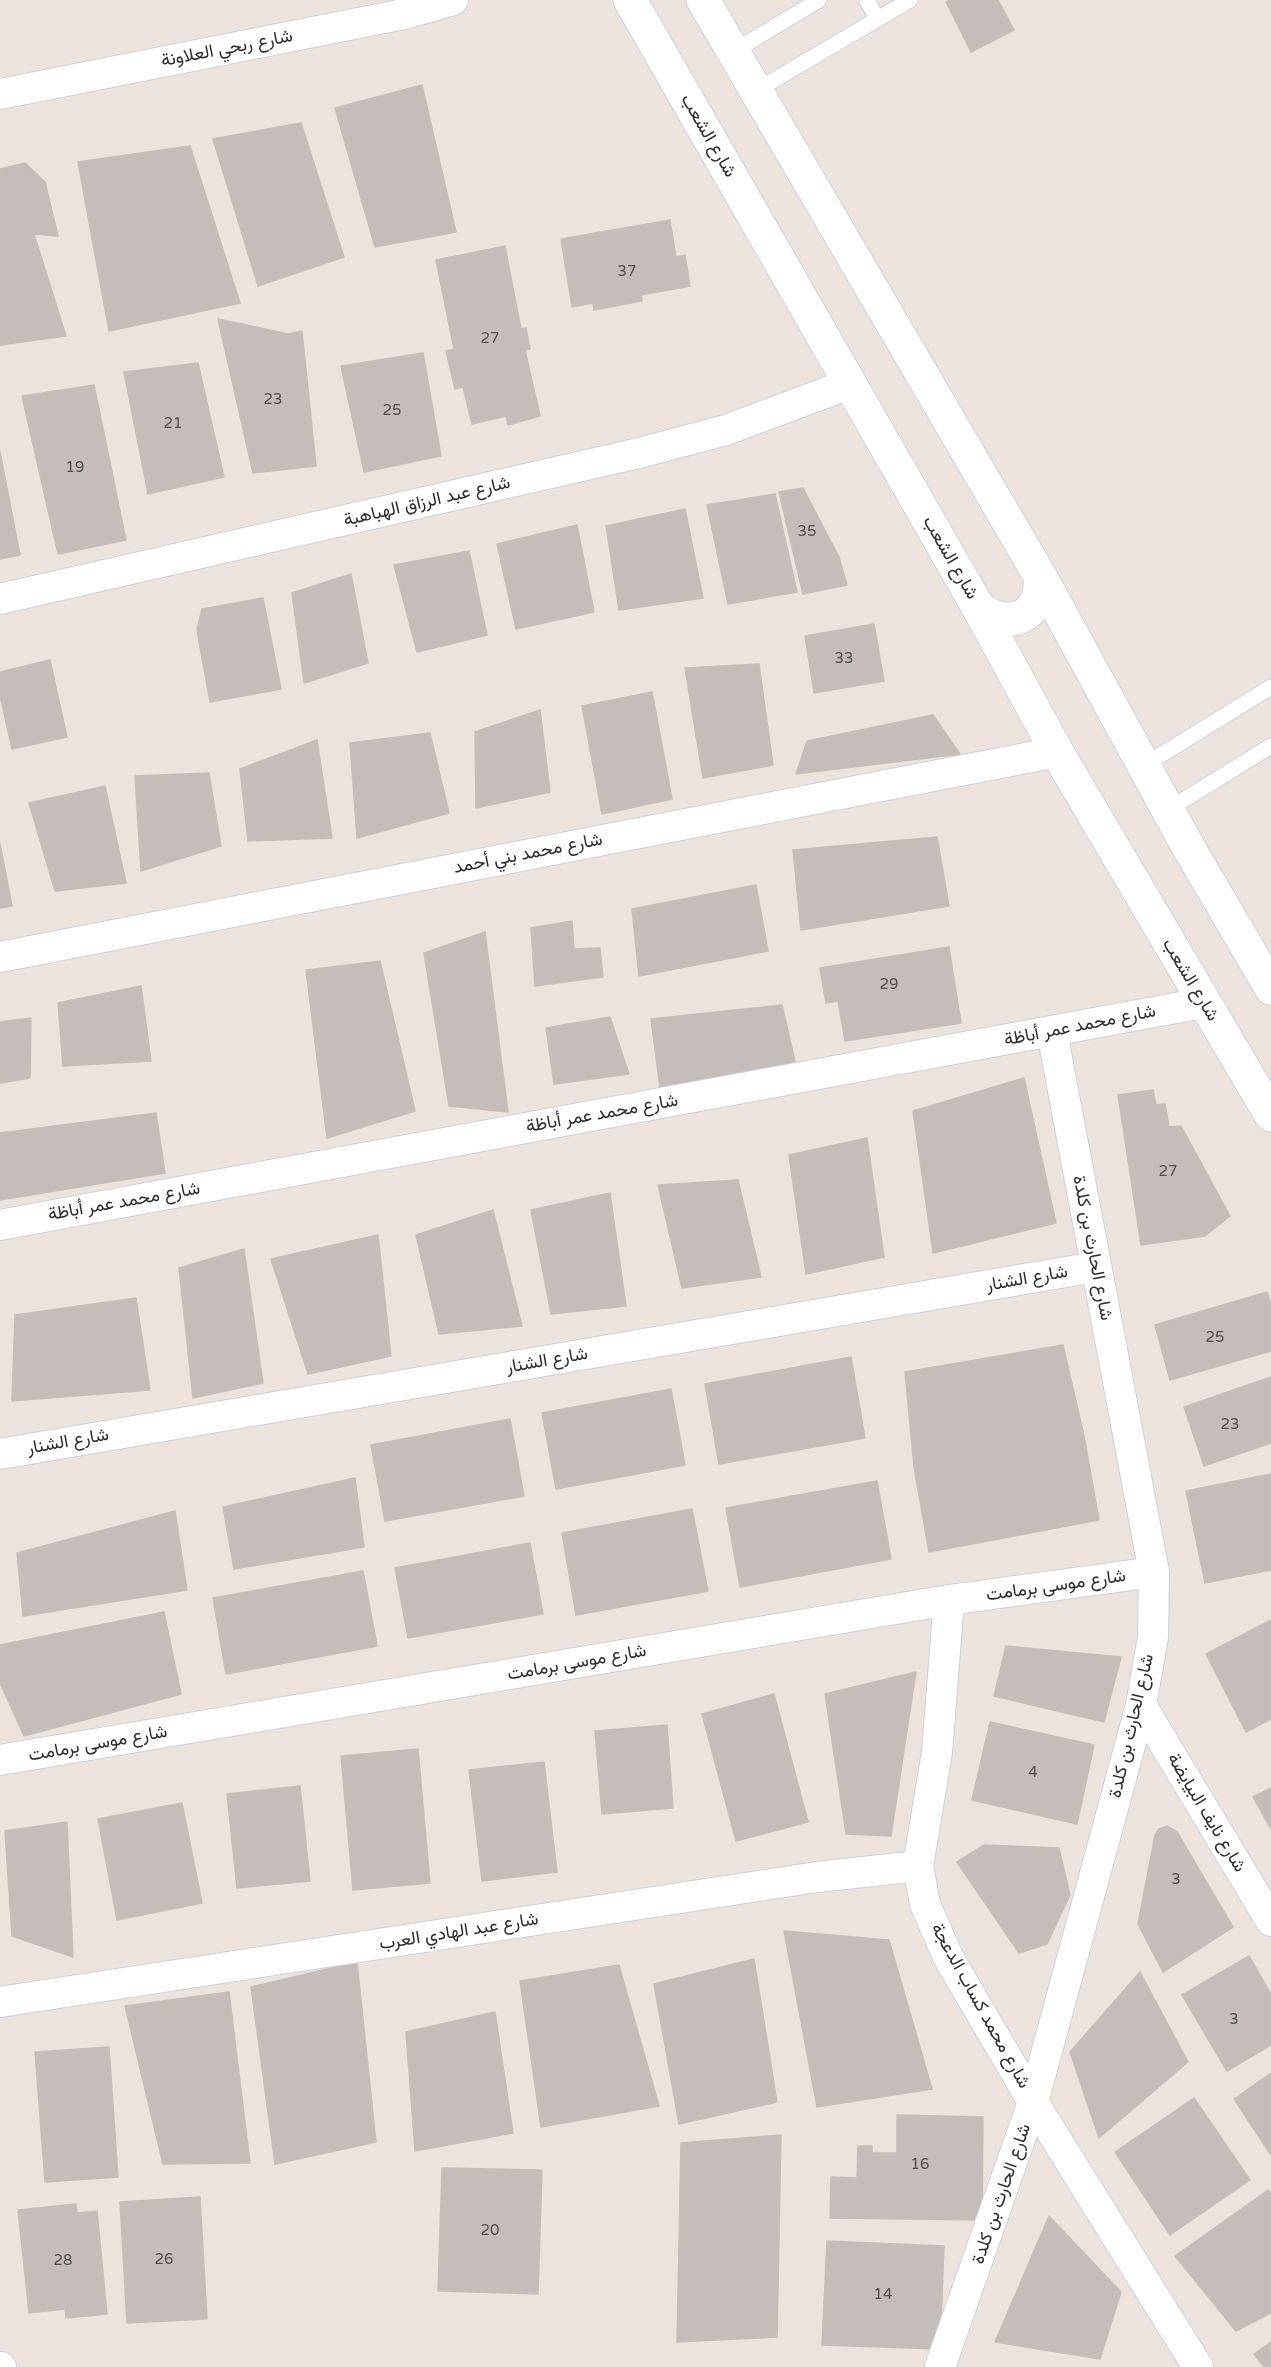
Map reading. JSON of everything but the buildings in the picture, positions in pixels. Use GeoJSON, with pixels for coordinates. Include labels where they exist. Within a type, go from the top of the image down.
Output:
{"type":"FeatureCollection","features":[{"type":"Feature","properties":{"kind":"street","name":"شارع ربحي العلاونة"},"geometry":{"type":"LineString","coordinates":[[0,94],[404,14],[453,0]]}},
{"type":"Feature","properties":{"kind":"street","name":"شارع الشعب"},"geometry":{"type":"LineString","coordinates":[[630,0],[978,607],[1057,752],[1271,1115]]}},
{"type":"Feature","properties":{"kind":"street"},"geometry":{"type":"LineString","coordinates":[[703,0],[1040,576],[1190,850],[1271,988]]}},
{"type":"Feature","properties":{"kind":"street","name":"شارع عبد الرزاق الهباهبة"},"geometry":{"type":"LineString","coordinates":[[0,599],[639,453],[726,430],[849,384]]}},
{"type":"Feature","properties":{"kind":"street"},"geometry":{"type":"LineString","coordinates":[[978,607],[999,619],[1010,620],[1022,616],[1038,600],[1040,576]]}},
{"type":"Feature","properties":{"kind":"street","name":"شارع محمد بني أحمد"},"geometry":{"type":"LineString","coordinates":[[0,957],[1057,752]]}},
{"type":"Feature","properties":{"kind":"street","name":"شارع محمد عمر أباظة"},"geometry":{"type":"LineString","coordinates":[[0,1225],[1203,1003]]}},
{"type":"Feature","properties":{"kind":"street","name":"شارع الحارث بن كلدة"},"geometry":{"type":"LineString","coordinates":[[940,2367],[1034,2102],[1141,1705],[1153,1637],[1154,1572],[1052,1032]]}},
{"type":"Feature","properties":{"kind":"street","name":"شارع الشنار"},"geometry":{"type":"LineString","coordinates":[[0,1454],[1095,1268]]}},
{"type":"Feature","properties":{"kind":"street","name":"شارع موسى برمامت"},"geometry":{"type":"LineString","coordinates":[[0,1760],[949,1600],[1154,1572]]}},
{"type":"Feature","properties":{"kind":"street","name":"شارع محمد كساب الدعجة"},"geometry":{"type":"LineString","coordinates":[[949,1600],[937,1752],[918,1866],[925,1904],[948,1957],[1034,2102],[1198,2367]]}},
{"type":"Feature","properties":{"kind":"street","name":"شارع نايف البيايضة"},"geometry":{"type":"LineString","coordinates":[[1141,1705],[1271,1921]]}},
{"type":"Feature","properties":{"kind":"street","name":"شارع عبد الهادي العرب"},"geometry":{"type":"LineString","coordinates":[[0,2002],[837,1874],[918,1866]]}},
{"type":"Feature","properties":{"kind":"lane"},"geometry":{"type":"LineString","coordinates":[[734,51],[819,0]]}},
{"type":"Feature","properties":{"kind":"lane"},"geometry":{"type":"LineString","coordinates":[[867,0],[877,18]]}},
{"type":"Feature","properties":{"kind":"lane"},"geometry":{"type":"LineString","coordinates":[[757,90],[910,0]]}},
{"type":"Feature","properties":{"kind":"lane"},"geometry":{"type":"LineString","coordinates":[[1143,766],[1270,690]]}},
{"type":"Feature","properties":{"kind":"lane"},"geometry":{"type":"LineString","coordinates":[[1169,809],[1271,746]]}}]}
